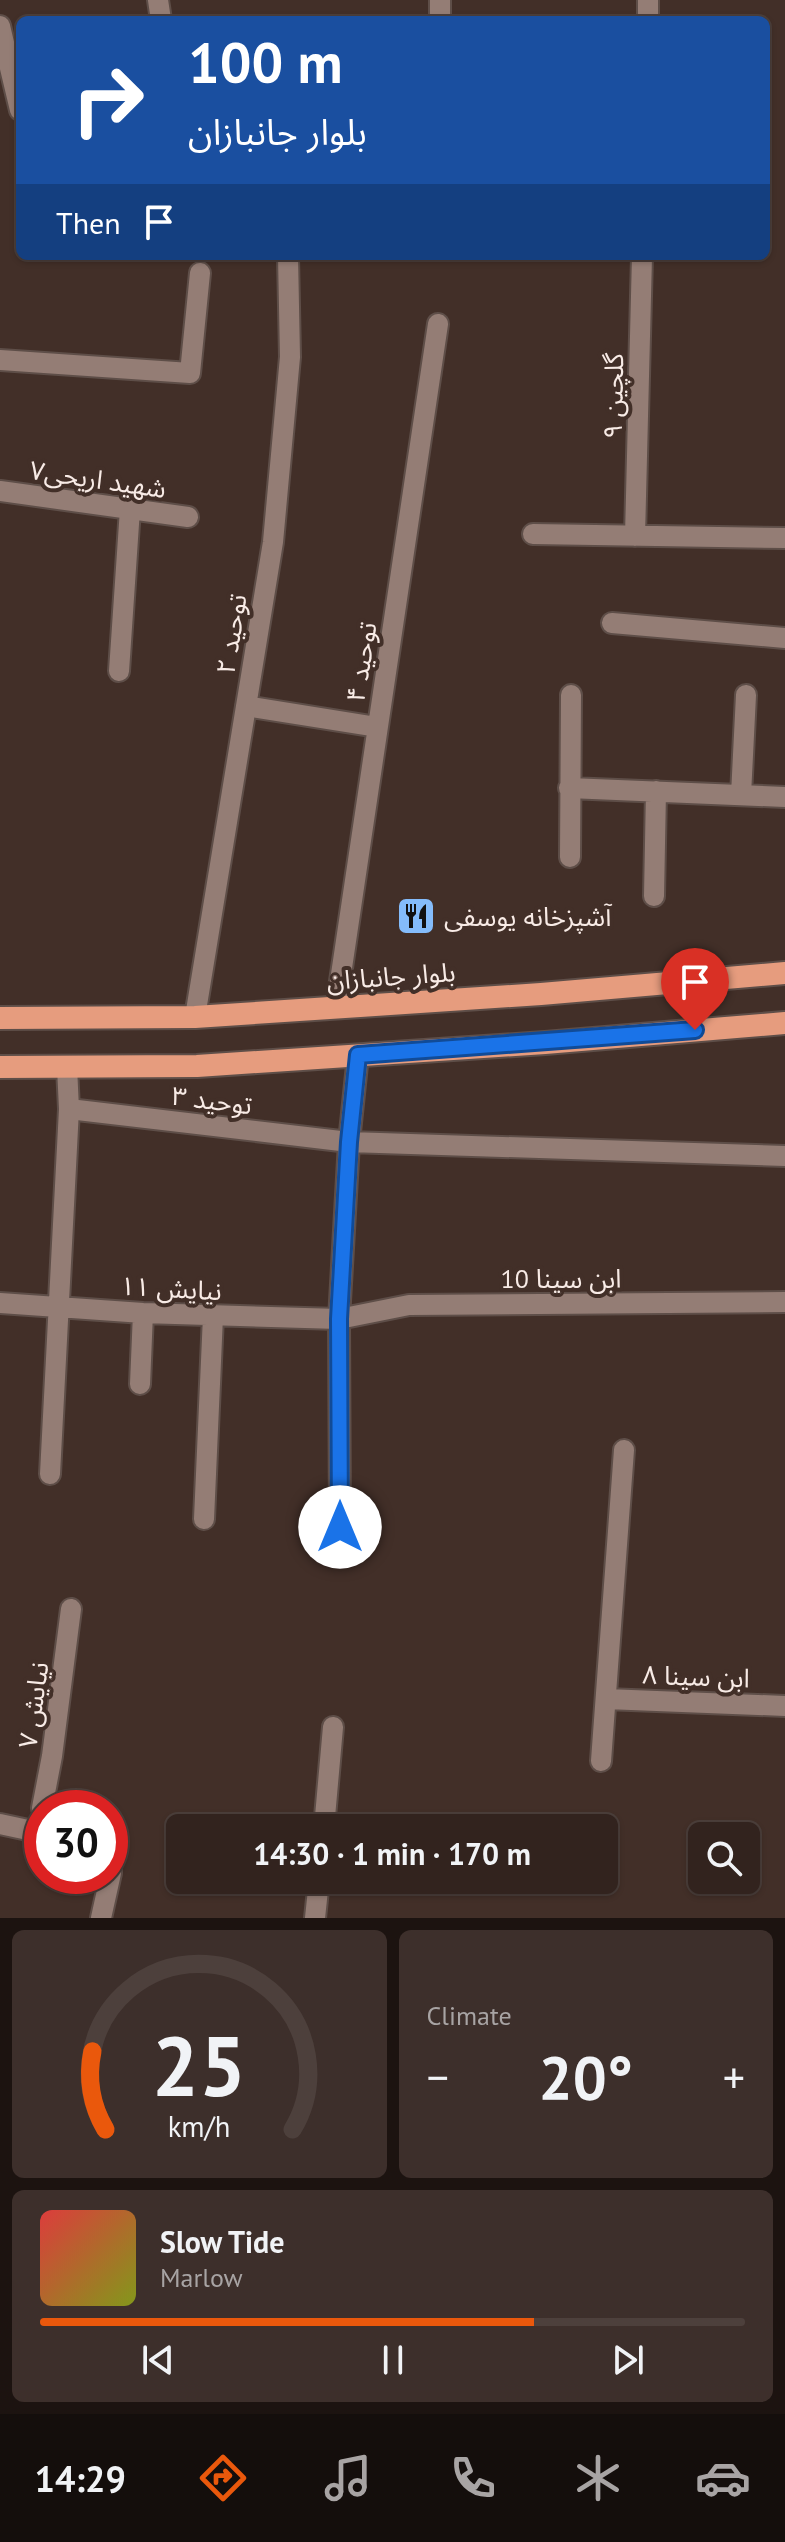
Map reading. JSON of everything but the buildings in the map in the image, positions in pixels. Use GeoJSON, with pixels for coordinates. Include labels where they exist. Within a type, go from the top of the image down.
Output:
{"type":"FeatureCollection","features":[{"type":"Feature","properties":{"kind":"highway","name":"بلوار جانبازان"},"geometry":{"type":"LineString","coordinates":[[0,1018],[195,1017],[785,973]]}},
{"type":"Feature","properties":{"kind":"highway"},"geometry":{"type":"LineString","coordinates":[[0,1067],[197,1066],[785,1023]]}},
{"type":"Feature","properties":{"kind":"street"},"geometry":{"type":"LineString","coordinates":[[0,26],[16,93]]}},
{"type":"Feature","properties":{"kind":"street","name":"توحید ۲"},"geometry":{"type":"LineString","coordinates":[[195,1017],[276,511],[290,357],[288,260]]}},
{"type":"Feature","properties":{"kind":"street","name":"گلچین ۹"},"geometry":{"type":"LineString","coordinates":[[635,536],[642,260]]}},
{"type":"Feature","properties":{"kind":"street"},"geometry":{"type":"LineString","coordinates":[[0,360],[190,373],[200,273]]}},
{"type":"Feature","properties":{"kind":"street","name":"توحید ۴"},"geometry":{"type":"LineString","coordinates":[[336,1008],[438,324]]}},
{"type":"Feature","properties":{"kind":"street","name":"شهید اریحی۷"},"geometry":{"type":"LineString","coordinates":[[0,491],[188,517]]}},
{"type":"Feature","properties":{"kind":"street"},"geometry":{"type":"LineString","coordinates":[[119,671],[130,509]]}},
{"type":"Feature","properties":{"kind":"street"},"geometry":{"type":"LineString","coordinates":[[533,534],[785,538]]}},
{"type":"Feature","properties":{"kind":"street"},"geometry":{"type":"LineString","coordinates":[[612,623],[785,638]]}},
{"type":"Feature","properties":{"kind":"street"},"geometry":{"type":"LineString","coordinates":[[570,857],[571,695]]}},
{"type":"Feature","properties":{"kind":"street"},"geometry":{"type":"LineString","coordinates":[[741,795],[746,695]]}},
{"type":"Feature","properties":{"kind":"street"},"geometry":{"type":"LineString","coordinates":[[246,706],[377,727]]}},
{"type":"Feature","properties":{"kind":"street"},"geometry":{"type":"LineString","coordinates":[[569,788],[785,797]]}},
{"type":"Feature","properties":{"kind":"street"},"geometry":{"type":"LineString","coordinates":[[654,896],[656,791]]}},
{"type":"Feature","properties":{"kind":"street"},"geometry":{"type":"LineString","coordinates":[[340,1527],[339,1319],[349,1142],[358,1055]]}},
{"type":"Feature","properties":{"kind":"street"},"geometry":{"type":"LineString","coordinates":[[50,1474],[69,1109],[67,1067]]}},
{"type":"Feature","properties":{"kind":"street","name":"توحید ۳"},"geometry":{"type":"LineString","coordinates":[[69,1109],[349,1142],[785,1156]]}},
{"type":"Feature","properties":{"kind":"street","name":"ابن سینا 10"},"geometry":{"type":"LineString","coordinates":[[339,1319],[409,1305],[785,1302]]}},
{"type":"Feature","properties":{"kind":"street","name":"نیایش ۱۱"},"geometry":{"type":"LineString","coordinates":[[0,1303],[143,1313],[339,1319]]}},
{"type":"Feature","properties":{"kind":"street"},"geometry":{"type":"LineString","coordinates":[[140,1384],[143,1313]]}},
{"type":"Feature","properties":{"kind":"street"},"geometry":{"type":"LineString","coordinates":[[204,1519],[213,1316]]}},
{"type":"Feature","properties":{"kind":"street"},"geometry":{"type":"LineString","coordinates":[[601,1761],[624,1450]]}},
{"type":"Feature","properties":{"kind":"street","name":"نیایش ۷"},"geometry":{"type":"LineString","coordinates":[[45,1790],[59,1711],[71,1609]]}},
{"type":"Feature","properties":{"kind":"street","name":"ابن سینا ۸"},"geometry":{"type":"LineString","coordinates":[[606,1699],[785,1706]]}},
{"type":"Feature","properties":{"kind":"street"},"geometry":{"type":"LineString","coordinates":[[325,1814],[333,1727]]}},
{"type":"Feature","properties":{"kind":"street","name":"نیایش ۷"},"geometry":{"type":"LineString","coordinates":[[0,1824],[24,1829]]}},
{"type":"Feature","properties":{"kind":"street"},"geometry":{"type":"LineString","coordinates":[[101,1918],[106,1894]]}},
{"type":"Feature","properties":{"kind":"street"},"geometry":{"type":"LineString","coordinates":[[315,1918],[318,1894]]}},
{"type":"Feature","properties":{"kind":"place","name":"آشپزخانه یوسفی"},"geometry":{"type":"Point","coordinates":[416,916]}},
{"type":"Feature","properties":{"kind":"route"},"geometry":{"type":"LineString","coordinates":[[340,1527],[339,1319],[349,1142],[358,1055],[695,1030]]}}]}
